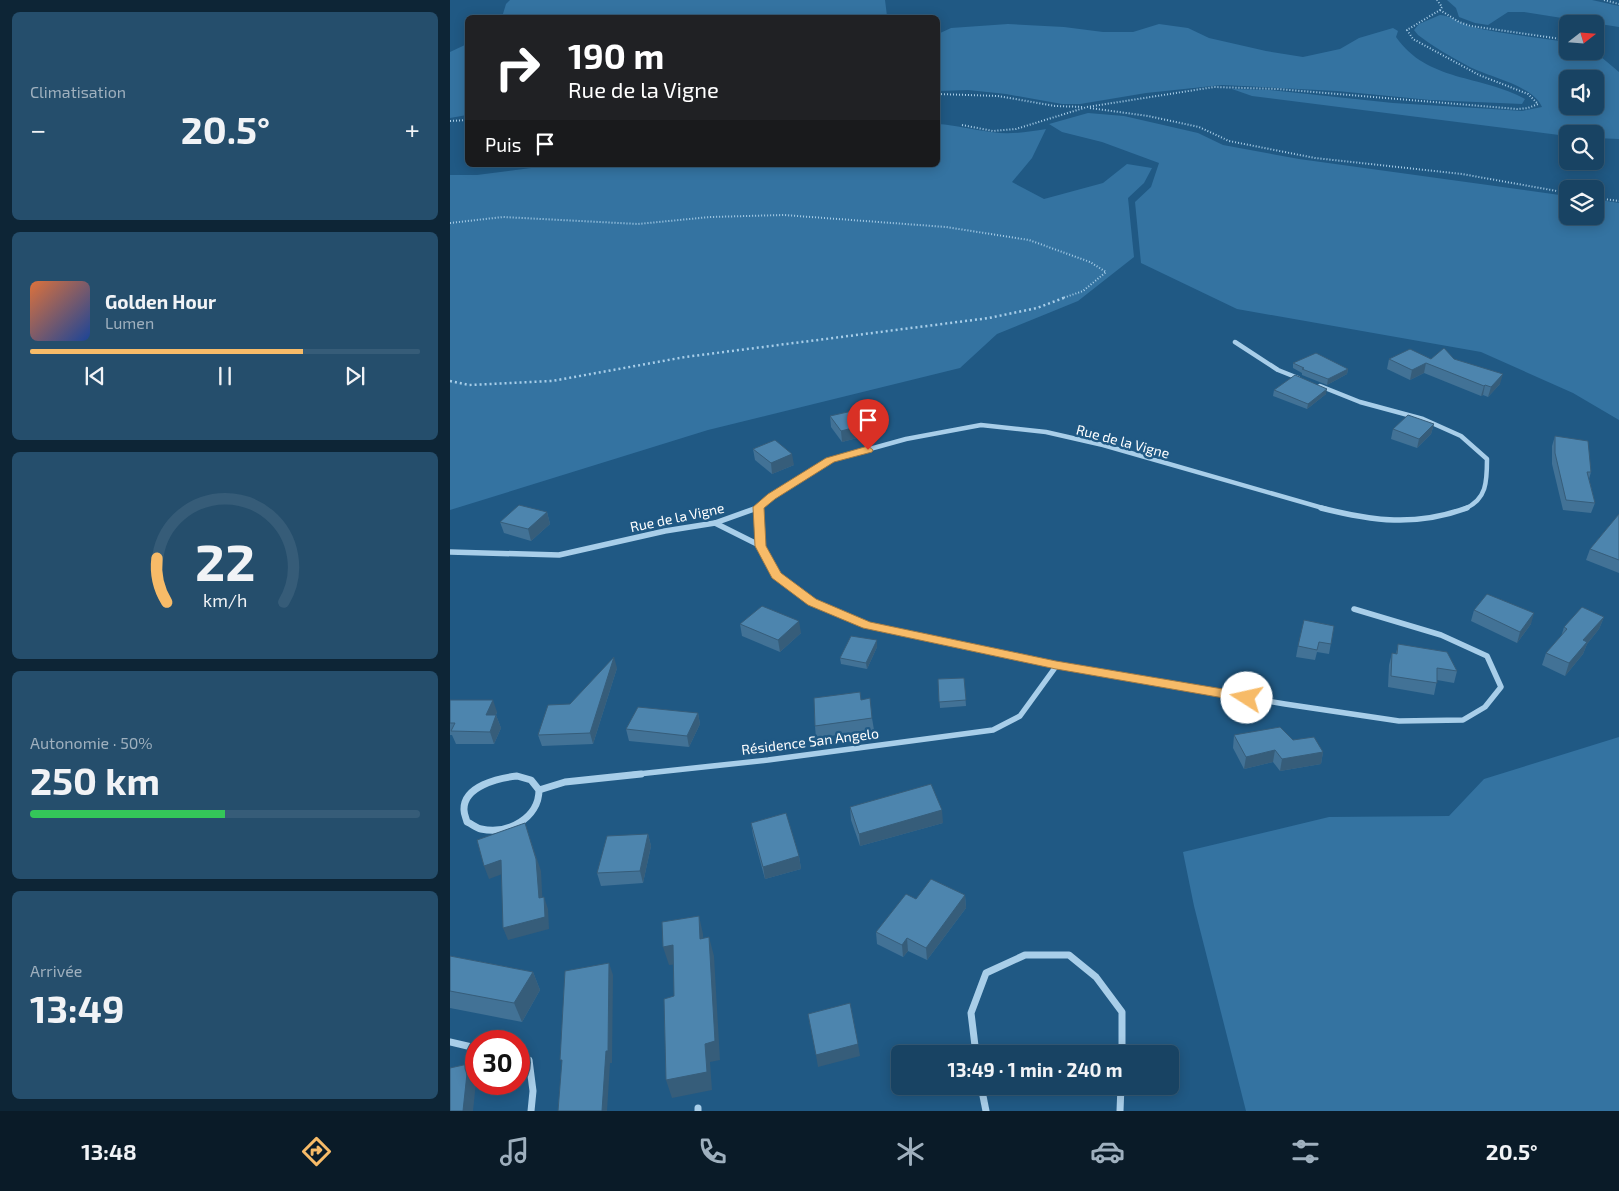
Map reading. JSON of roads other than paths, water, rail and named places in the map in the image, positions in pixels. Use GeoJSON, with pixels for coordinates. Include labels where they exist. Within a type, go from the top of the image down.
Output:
{"type":"FeatureCollection","features":[{"type":"Feature","properties":{"kind":"street"},"geometry":{"type":"LineString","coordinates":[[1235,342],[1278,370],[1305,380]]}},
{"type":"Feature","properties":{"kind":"street","name":"Rue de la Vigne"},"geometry":{"type":"LineString","coordinates":[[450,552],[558,554],[665,531],[715,523],[759,507],[771,497],[830,460],[906,439],[981,425],[1046,432],[1103,445],[1290,500],[1363,518],[1401,521],[1445,516],[1474,505],[1487,484],[1487,459],[1461,436],[1423,419],[1360,402],[1314,384]]}},
{"type":"Feature","properties":{"kind":"street"},"geometry":{"type":"LineString","coordinates":[[759,507],[761,546],[776,576],[812,602],[868,625],[1056,665],[1285,704],[1399,721],[1463,720],[1485,707],[1501,687],[1487,656],[1441,635],[1354,609]]}},
{"type":"Feature","properties":{"kind":"street"},"geometry":{"type":"LineString","coordinates":[[715,523],[761,546]]}},
{"type":"Feature","properties":{"kind":"street","name":"Résidence San Angelo"},"geometry":{"type":"LineString","coordinates":[[539,790],[564,782],[768,760],[993,730],[1020,716],[1056,665]]}},
{"type":"Feature","properties":{"kind":"street"},"geometry":{"type":"LineString","coordinates":[[517,776],[531,780],[539,790],[538,803],[530,815],[514,826],[496,831],[479,829],[468,822],[464,810],[470,797],[482,785],[499,778],[517,776]]}},
{"type":"Feature","properties":{"kind":"street"},"geometry":{"type":"LineString","coordinates":[[975,1045],[971,1013],[986,973],[1026,955],[1069,955],[1096,976],[1122,1012],[1122,1045]]}},
{"type":"Feature","properties":{"kind":"street"},"geometry":{"type":"LineString","coordinates":[[450,1042],[465,1045]]}},
{"type":"Feature","properties":{"kind":"street"},"geometry":{"type":"LineString","coordinates":[[530,1068],[533,1091],[531,1111]]}},
{"type":"Feature","properties":{"kind":"street"},"geometry":{"type":"LineString","coordinates":[[983,1095],[986,1111]]}},
{"type":"Feature","properties":{"kind":"street"},"geometry":{"type":"LineString","coordinates":[[1120,1111],[1121,1095]]}}]}
